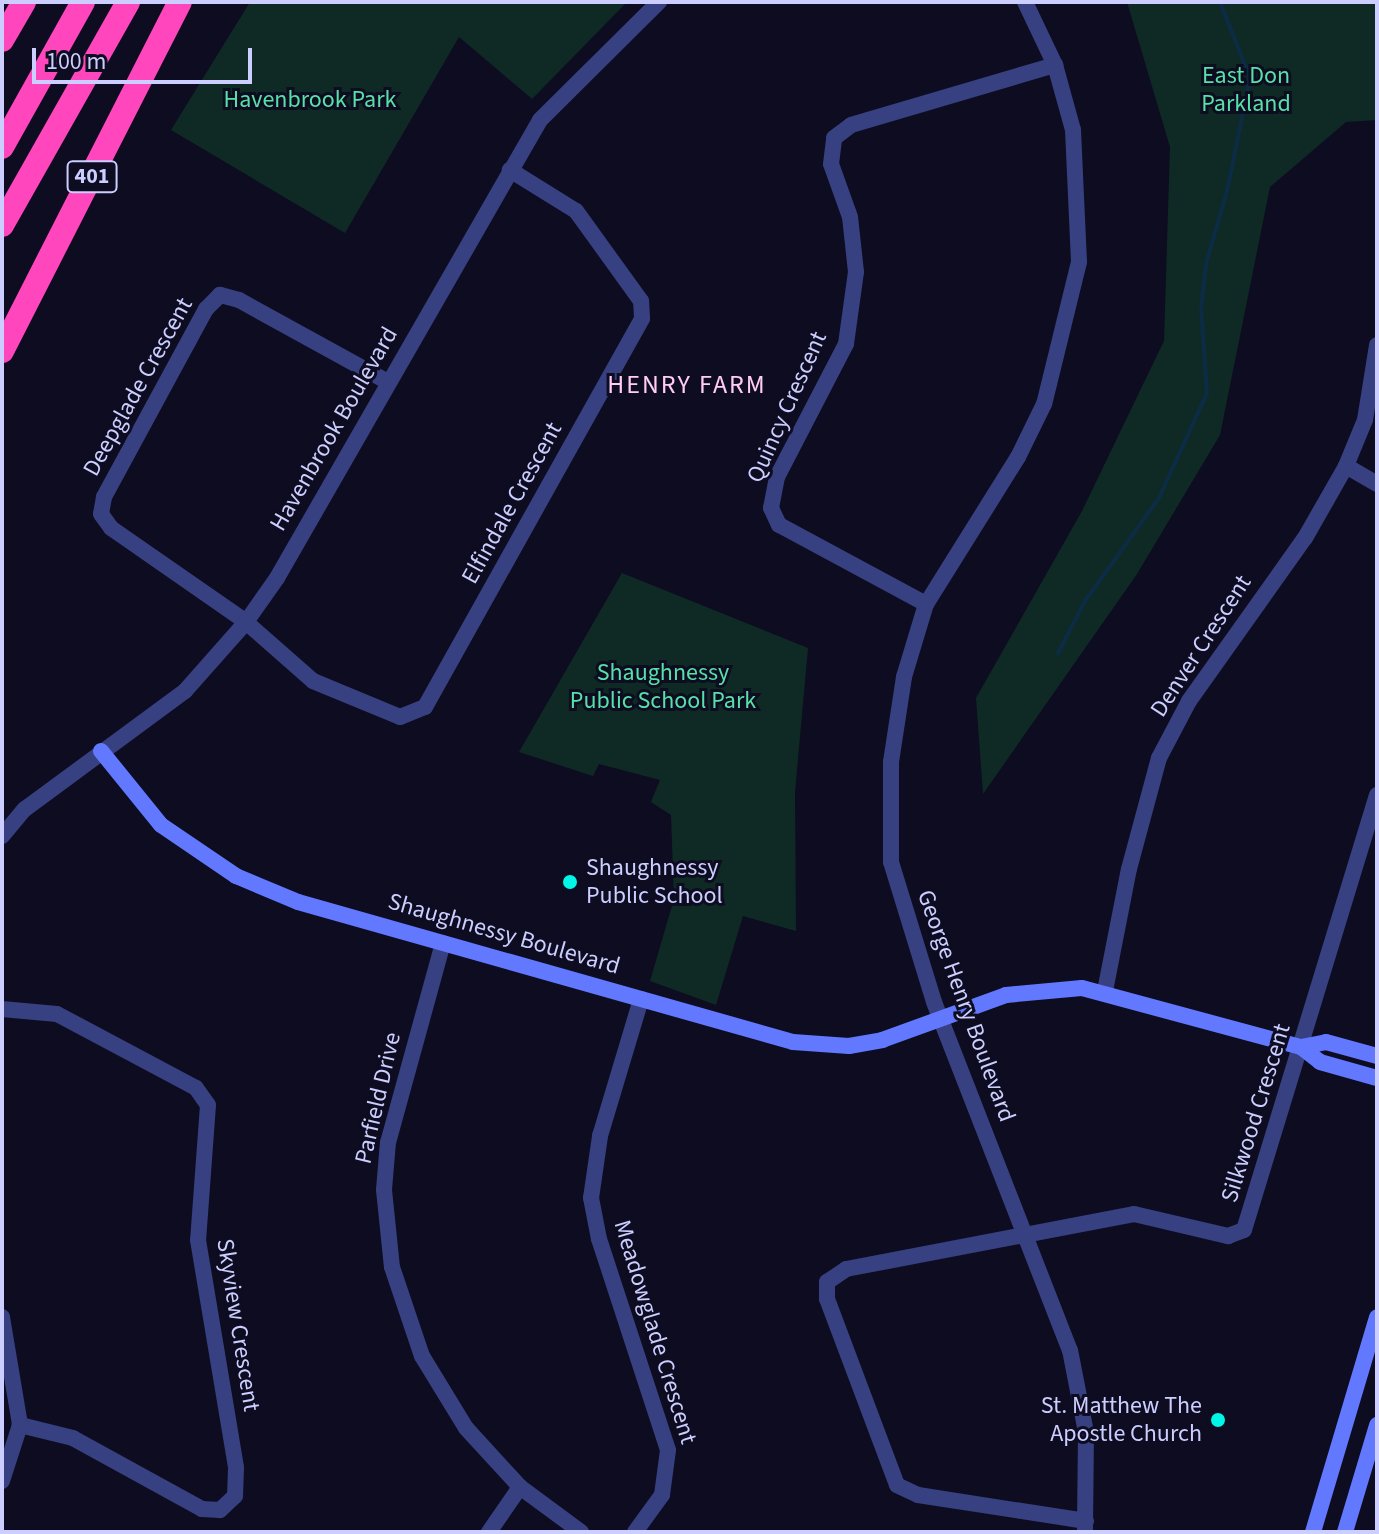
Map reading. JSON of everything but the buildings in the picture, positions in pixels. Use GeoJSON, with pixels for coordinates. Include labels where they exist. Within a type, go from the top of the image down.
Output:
{"type":"FeatureCollection","features":[{"type":"Feature","properties":{"kind":"highway"},"geometry":{"type":"LineString","coordinates":[[2,40],[24,2]]}},
{"type":"Feature","properties":{"kind":"highway"},"geometry":{"type":"LineString","coordinates":[[2,144],[83,2]]}},
{"type":"Feature","properties":{"kind":"highway","name":"401"},"geometry":{"type":"LineString","coordinates":[[2,225],[128,2]]}},
{"type":"Feature","properties":{"kind":"highway","name":"401"},"geometry":{"type":"LineString","coordinates":[[2,351],[180,2]]}},
{"type":"Feature","properties":{"kind":"street","name":"Havenbrook Boulevard"},"geometry":{"type":"LineString","coordinates":[[2,836],[25,809],[185,691],[246,622],[277,578],[540,120],[659,2]]}},
{"type":"Feature","properties":{"kind":"street","name":"George Henry Boulevard"},"geometry":{"type":"LineString","coordinates":[[1025,2],[1055,65],[1073,130],[1079,198],[1079,262],[1044,404],[1018,457],[926,604],[904,677],[891,762],[891,862],[910,936],[1054,1303],[1082,1401],[1085,1527]]}},
{"type":"Feature","properties":{"kind":"street","name":"Quincy Crescent"},"geometry":{"type":"LineString","coordinates":[[926,604],[779,525],[771,508],[777,477],[846,344],[856,272],[850,217],[831,164],[834,138],[851,125],[1055,65]]}},
{"type":"Feature","properties":{"kind":"street","name":"Elfindale Crescent"},"geometry":{"type":"LineString","coordinates":[[246,622],[313,681],[358,704],[400,717],[425,707],[642,318],[641,301],[576,211],[510,170]]}},
{"type":"Feature","properties":{"kind":"street","name":"Deepglade Crescent"},"geometry":{"type":"LineString","coordinates":[[246,622],[111,528],[101,514],[104,497],[206,309],[220,295],[239,300],[388,382]]}},
{"type":"Feature","properties":{"kind":"street","name":"Denver Crescent"},"geometry":{"type":"LineString","coordinates":[[1105,991],[1129,869],[1159,758],[1213,664],[1305,538],[1346,466],[1365,420],[1377,345]]}},
{"type":"Feature","properties":{"kind":"street"},"geometry":{"type":"LineString","coordinates":[[1346,466],[1377,484]]}},
{"type":"Feature","properties":{"kind":"street","name":"Shaughnessy Boulevard"},"geometry":{"type":"LineString","coordinates":[[101,751],[161,825],[209,861],[298,902],[812,1045],[882,1040],[1006,995],[1056,988],[1105,991],[1301,1047]]}},
{"type":"Feature","properties":{"kind":"street","name":"Silkwood Crescent"},"geometry":{"type":"LineString","coordinates":[[1027,1235],[1134,1214],[1228,1236],[1241,1233],[1252,1212],[1377,795]]}},
{"type":"Feature","properties":{"kind":"street","name":"Parfield Drive"},"geometry":{"type":"LineString","coordinates":[[443,943],[388,1142],[384,1190],[392,1267],[416,1342],[442,1394],[520,1487],[581,1532]]}},
{"type":"Feature","properties":{"kind":"street","name":"Meadowglade Crescent"},"geometry":{"type":"LineString","coordinates":[[635,1532],[662,1495],[668,1450],[599,1239],[591,1198],[600,1136],[641,999]]}},
{"type":"Feature","properties":{"kind":"street","name":"Skyview Crescent"},"geometry":{"type":"LineString","coordinates":[[2,1009],[57,1014],[196,1088],[208,1105],[198,1240],[236,1468],[235,1496],[220,1510],[202,1509],[73,1438],[20,1425]]}},
{"type":"Feature","properties":{"kind":"street"},"geometry":{"type":"LineString","coordinates":[[1301,1047],[1326,1042],[1377,1056]]}},
{"type":"Feature","properties":{"kind":"street"},"geometry":{"type":"LineString","coordinates":[[1301,1047],[1320,1062],[1377,1078]]}},
{"type":"Feature","properties":{"kind":"street"},"geometry":{"type":"LineString","coordinates":[[1027,1235],[846,1269],[827,1282],[827,1299],[897,1485],[918,1495],[1085,1527]]}},
{"type":"Feature","properties":{"kind":"street"},"geometry":{"type":"LineString","coordinates":[[2,1317],[20,1425],[2,1481]]}},
{"type":"Feature","properties":{"kind":"street"},"geometry":{"type":"LineString","coordinates":[[1313,1532],[1377,1317]]}},
{"type":"Feature","properties":{"kind":"street"},"geometry":{"type":"LineString","coordinates":[[1345,1532],[1377,1425]]}},
{"type":"Feature","properties":{"kind":"street"},"geometry":{"type":"LineString","coordinates":[[489,1532],[520,1487]]}},
{"type":"Feature","properties":{"kind":"green space","name":"Havenbrook Park"},"geometry":{"type":"Polygon","coordinates":[[[250,2],[627,2],[532,99],[459,37],[345,233],[171,130],[250,2]]]}},
{"type":"Feature","properties":{"kind":"green space","name":"East Don Parkland"},"geometry":{"type":"Polygon","coordinates":[[[1127,2],[1377,2],[1377,120],[1346,122],[1270,187],[1220,435],[1137,574],[983,794],[976,698],[1082,511],[1164,341],[1170,147],[1127,2]]]}},
{"type":"Feature","properties":{"kind":"green space","name":"Shaughnessy Public School Park"},"geometry":{"type":"Polygon","coordinates":[[[622,573],[808,648],[795,792],[796,931],[743,916],[716,1005],[650,981],[674,899],[671,815],[651,802],[660,780],[599,764],[593,776],[519,752],[622,573]]]}},
{"type":"Feature","properties":{"kind":"waterway"},"geometry":{"type":"LineString","coordinates":[[1058,653],[1085,601],[1159,498],[1207,393],[1201,308],[1206,264],[1227,191],[1250,78],[1220,2]]}},
{"type":"Feature","properties":{"kind":"place","name":"Shaughnessy Public School"},"geometry":{"type":"Point","coordinates":[570,882]}},
{"type":"Feature","properties":{"kind":"place","name":"St. Matthew The Apostle Church"},"geometry":{"type":"Point","coordinates":[1218,1420]}},
{"type":"Feature","properties":{"kind":"district","name":"HENRY FARM"},"geometry":{"type":"Point","coordinates":[687,385]}}]}
